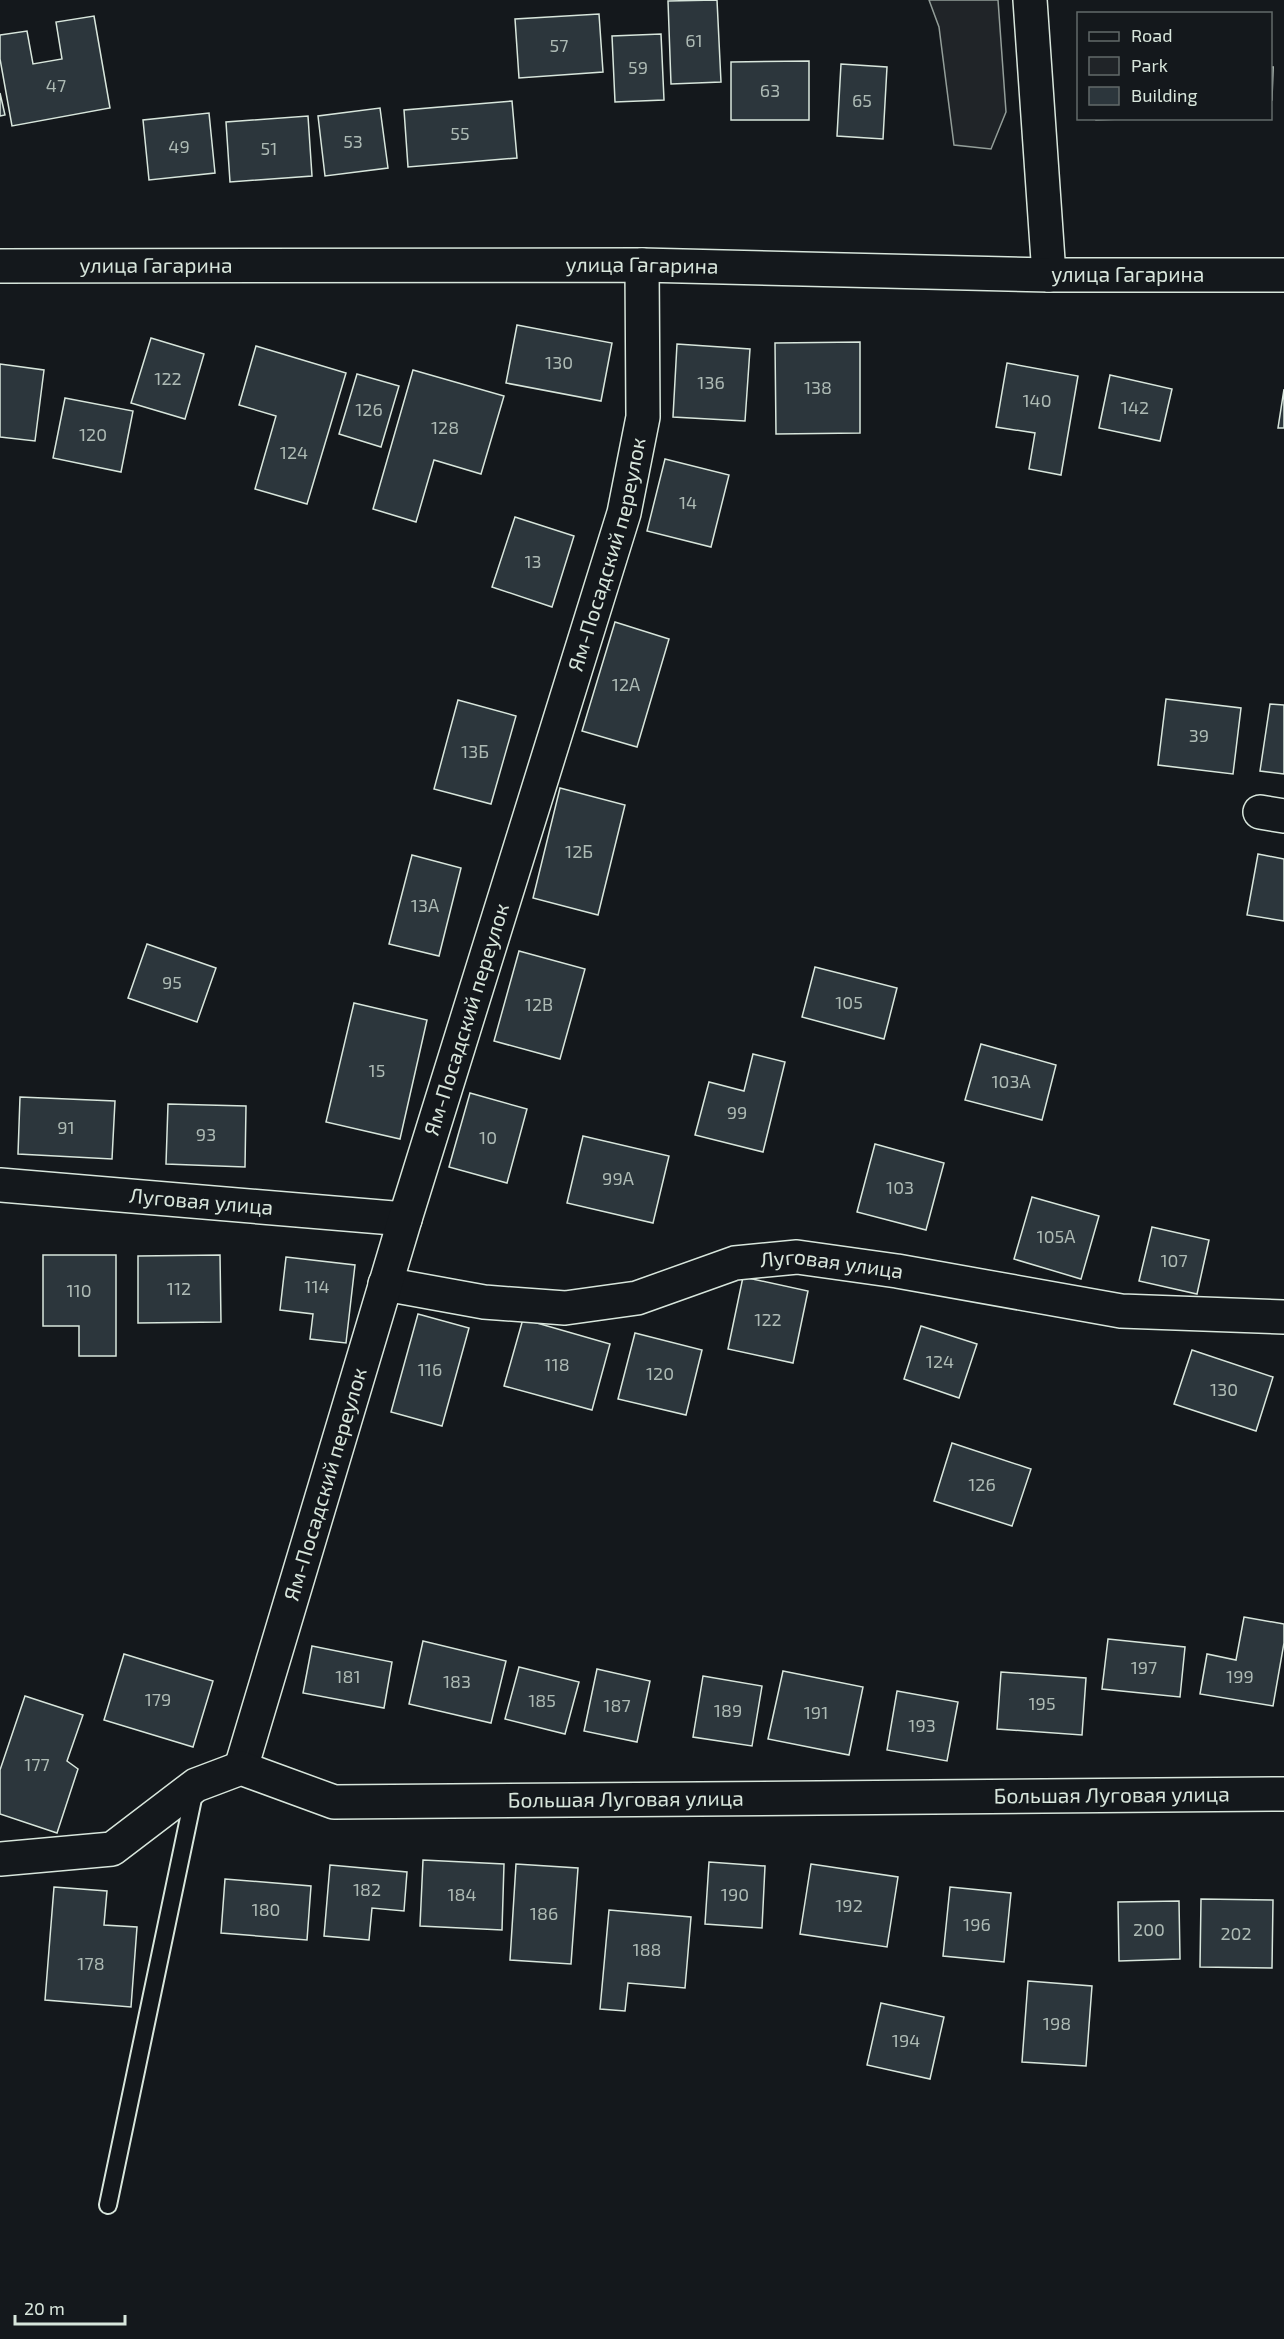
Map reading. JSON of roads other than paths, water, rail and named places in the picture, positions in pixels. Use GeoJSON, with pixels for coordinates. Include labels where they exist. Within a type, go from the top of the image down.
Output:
{"type":"FeatureCollection","features":[{"type":"Feature","properties":{"kind":"street"},"geometry":{"type":"LineString","coordinates":[[1030,0],[1049,275]]}},
{"type":"Feature","properties":{"kind":"street","name":"улица Гагарина"},"geometry":{"type":"LineString","coordinates":[[0,266],[642,266],[1049,275],[1284,275]]}},
{"type":"Feature","properties":{"kind":"street","name":"Ям-Посадский переулок"},"geometry":{"type":"LineString","coordinates":[[241,1768],[385,1284],[624,513],[643,417],[642,266]]}},
{"type":"Feature","properties":{"kind":"street","name":"Луговая улица"},"geometry":{"type":"LineString","coordinates":[[0,1185],[405,1219]]}},
{"type":"Feature","properties":{"kind":"street","name":"Луговая улица"},"geometry":{"type":"LineString","coordinates":[[385,1284],[484,1302],[565,1308],[636,1298],[735,1263],[797,1257],[897,1271],[1121,1311],[1284,1317]]}},
{"type":"Feature","properties":{"kind":"street"},"geometry":{"type":"LineString","coordinates":[[0,1859],[112,1849],[196,1785],[241,1768]]}},
{"type":"Feature","properties":{"kind":"street","name":"Большая Луговая улица"},"geometry":{"type":"LineString","coordinates":[[241,1768],[334,1802],[1284,1794]]}},
{"type":"Feature","properties":{"kind":"lane"},"geometry":{"type":"LineString","coordinates":[[108,2205],[196,1785]]}}]}
